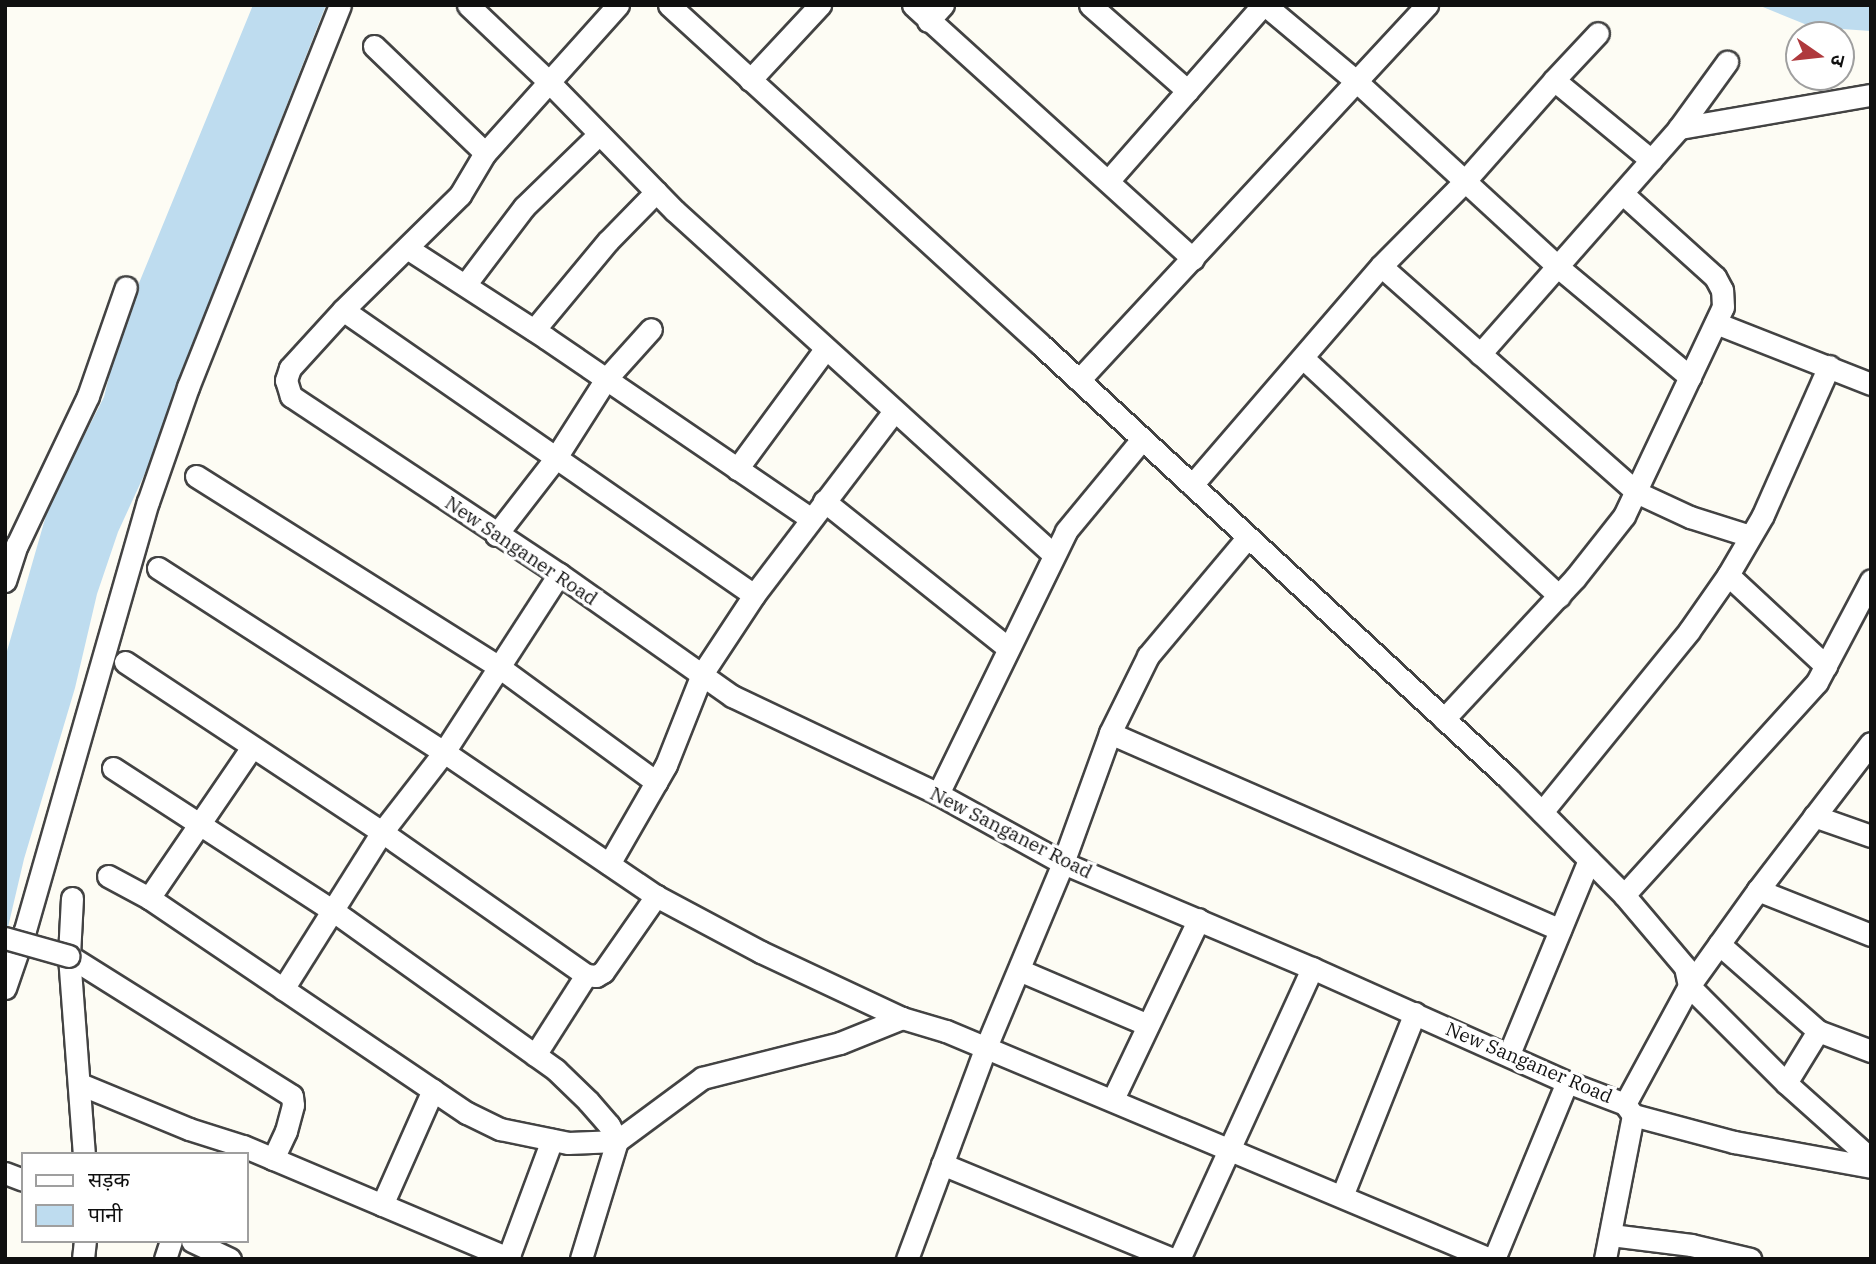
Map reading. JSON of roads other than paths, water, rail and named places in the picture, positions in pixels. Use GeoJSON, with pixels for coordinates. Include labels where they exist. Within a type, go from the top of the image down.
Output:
{"type":"FeatureCollection","features":[{"type":"Feature","properties":{"kind":"street"},"geometry":{"type":"LineString","coordinates":[[5,988],[25,930],[148,502],[188,387],[340,5]]}},
{"type":"Feature","properties":{"kind":"street"},"geometry":{"type":"LineString","coordinates":[[468,5],[549,82],[656,192],[825,349],[1053,554]]}},
{"type":"Feature","properties":{"kind":"street"},"geometry":{"type":"LineString","coordinates":[[618,5],[485,153],[460,195],[343,310],[754,595]]}},
{"type":"Feature","properties":{"kind":"street"},"geometry":{"type":"LineString","coordinates":[[669,5],[1079,380],[1542,812],[1623,895],[1685,967],[1689,986],[1786,1083],[1871,1159]]}},
{"type":"Feature","properties":{"kind":"street"},"geometry":{"type":"LineString","coordinates":[[750,80],[820,5]]}},
{"type":"Feature","properties":{"kind":"street"},"geometry":{"type":"LineString","coordinates":[[943,5],[920,13],[1109,180],[1193,259]]}},
{"type":"Feature","properties":{"kind":"street"},"geometry":{"type":"LineString","coordinates":[[1109,180],[1264,5],[1356,81],[1463,183],[1558,267],[1689,377]]}},
{"type":"Feature","properties":{"kind":"street"},"geometry":{"type":"LineString","coordinates":[[1079,380],[1427,5]]}},
{"type":"Feature","properties":{"kind":"street"},"geometry":{"type":"LineString","coordinates":[[1098,8],[1188,91]]}},
{"type":"Feature","properties":{"kind":"street"},"geometry":{"type":"LineString","coordinates":[[1192,485],[1381,266],[1463,183],[1598,33]]}},
{"type":"Feature","properties":{"kind":"street"},"geometry":{"type":"LineString","coordinates":[[374,46],[485,153]]}},
{"type":"Feature","properties":{"kind":"street"},"geometry":{"type":"LineString","coordinates":[[1480,354],[1679,128],[1727,62]]}},
{"type":"Feature","properties":{"kind":"street"},"geometry":{"type":"LineString","coordinates":[[1554,80],[1651,160]]}},
{"type":"Feature","properties":{"kind":"street"},"geometry":{"type":"LineString","coordinates":[[1679,128],[1871,95]]}},
{"type":"Feature","properties":{"kind":"street"},"geometry":{"type":"LineString","coordinates":[[465,285],[524,207],[598,135]]}},
{"type":"Feature","properties":{"kind":"street"},"geometry":{"type":"LineString","coordinates":[[534,330],[601,250],[656,192]]}},
{"type":"Feature","properties":{"kind":"street"},"geometry":{"type":"LineString","coordinates":[[1444,719],[1559,596],[1624,516],[1723,307],[1722,290],[1715,277],[1622,193]]}},
{"type":"Feature","properties":{"kind":"street"},"geometry":{"type":"LineString","coordinates":[[407,248],[534,330],[811,519]]}},
{"type":"Feature","properties":{"kind":"street"},"geometry":{"type":"LineString","coordinates":[[1381,266],[1636,492],[1690,517],[1750,536]]}},
{"type":"Feature","properties":{"kind":"street"},"geometry":{"type":"LineString","coordinates":[[5,581],[17,545],[88,396],[126,287]]}},
{"type":"Feature","properties":{"kind":"street","name":"New Sanganer Road"},"geometry":{"type":"LineString","coordinates":[[343,310],[290,368],[286,380],[291,396],[496,535],[559,574],[732,696],[938,794],[1063,863],[1312,968],[1629,1109],[1734,1142],[1871,1167]]}},
{"type":"Feature","properties":{"kind":"street"},"geometry":{"type":"LineString","coordinates":[[1716,323],[1871,384]]}},
{"type":"Feature","properties":{"kind":"street"},"geometry":{"type":"LineString","coordinates":[[496,535],[555,459],[606,379],[651,328]]}},
{"type":"Feature","properties":{"kind":"street"},"geometry":{"type":"LineString","coordinates":[[737,469],[825,349]]}},
{"type":"Feature","properties":{"kind":"street"},"geometry":{"type":"LineString","coordinates":[[1303,358],[1559,596]]}},
{"type":"Feature","properties":{"kind":"street"},"geometry":{"type":"LineString","coordinates":[[1542,812],[1689,631],[1728,575],[1750,536],[1829,366]]}},
{"type":"Feature","properties":{"kind":"street"},"geometry":{"type":"LineString","coordinates":[[609,864],[666,765],[702,674],[754,595],[894,411]]}},
{"type":"Feature","properties":{"kind":"street"},"geometry":{"type":"LineString","coordinates":[[938,794],[1066,531],[1142,439]]}},
{"type":"Feature","properties":{"kind":"street"},"geometry":{"type":"LineString","coordinates":[[196,476],[499,667],[656,782]]}},
{"type":"Feature","properties":{"kind":"street"},"geometry":{"type":"LineString","coordinates":[[824,501],[1008,648]]}},
{"type":"Feature","properties":{"kind":"street"},"geometry":{"type":"LineString","coordinates":[[907,1259],[986,1048],[1063,863],[1110,733],[1148,656],[1248,537]]}},
{"type":"Feature","properties":{"kind":"street"},"geometry":{"type":"LineString","coordinates":[[158,568],[444,752],[656,896],[761,952],[902,1018],[986,1048],[1492,1259],[1567,1082]]}},
{"type":"Feature","properties":{"kind":"street"},"geometry":{"type":"LineString","coordinates":[[284,989],[382,832],[444,752],[559,574]]}},
{"type":"Feature","properties":{"kind":"street"},"geometry":{"type":"LineString","coordinates":[[1728,575],[1826,666]]}},
{"type":"Feature","properties":{"kind":"street"},"geometry":{"type":"LineString","coordinates":[[1623,895],[1817,682],[1871,580]]}},
{"type":"Feature","properties":{"kind":"street"},"geometry":{"type":"LineString","coordinates":[[125,662],[382,832],[586,975],[596,976],[603,972],[656,896]]}},
{"type":"Feature","properties":{"kind":"street"},"geometry":{"type":"LineString","coordinates":[[1110,733],[1560,930]]}},
{"type":"Feature","properties":{"kind":"street"},"geometry":{"type":"LineString","coordinates":[[1605,1259],[1611,1235],[1629,1109],[1689,986],[1758,890],[1871,743]]}},
{"type":"Feature","properties":{"kind":"street"},"geometry":{"type":"LineString","coordinates":[[149,898],[252,747]]}},
{"type":"Feature","properties":{"kind":"street"},"geometry":{"type":"LineString","coordinates":[[113,768],[332,910],[535,1055],[588,1101],[609,1125],[617,1141],[581,1259]]}},
{"type":"Feature","properties":{"kind":"street"},"geometry":{"type":"LineString","coordinates":[[1814,816],[1871,836]]}},
{"type":"Feature","properties":{"kind":"street"},"geometry":{"type":"LineString","coordinates":[[1509,1054],[1589,860]]}},
{"type":"Feature","properties":{"kind":"street"},"geometry":{"type":"LineString","coordinates":[[108,876],[149,898],[433,1090],[500,1129],[568,1143],[617,1141],[702,1078],[840,1043],[902,1018]]}},
{"type":"Feature","properties":{"kind":"street"},"geometry":{"type":"LineString","coordinates":[[1758,890],[1871,935]]}},
{"type":"Feature","properties":{"kind":"street"},"geometry":{"type":"LineString","coordinates":[[72,898],[69,956],[84,1152]]}},
{"type":"Feature","properties":{"kind":"street"},"geometry":{"type":"LineString","coordinates":[[1112,1100],[1199,919]]}},
{"type":"Feature","properties":{"kind":"street"},"geometry":{"type":"LineString","coordinates":[[5,938],[69,956],[292,1096],[293,1105],[286,1131],[273,1159]]}},
{"type":"Feature","properties":{"kind":"street"},"geometry":{"type":"LineString","coordinates":[[1719,944],[1818,1031],[1871,1051]]}},
{"type":"Feature","properties":{"kind":"street"},"geometry":{"type":"LineString","coordinates":[[1179,1259],[1312,968]]}},
{"type":"Feature","properties":{"kind":"street"},"geometry":{"type":"LineString","coordinates":[[1019,970],[1148,1025]]}},
{"type":"Feature","properties":{"kind":"street"},"geometry":{"type":"LineString","coordinates":[[535,1055],[586,975]]}},
{"type":"Feature","properties":{"kind":"street"},"geometry":{"type":"LineString","coordinates":[[1342,1196],[1415,1013]]}},
{"type":"Feature","properties":{"kind":"street"},"geometry":{"type":"LineString","coordinates":[[1786,1083],[1818,1031]]}},
{"type":"Feature","properties":{"kind":"street"},"geometry":{"type":"LineString","coordinates":[[80,1084],[189,1129],[273,1159],[509,1258],[552,1140]]}},
{"type":"Feature","properties":{"kind":"street"},"geometry":{"type":"LineString","coordinates":[[382,1205],[433,1090]]}},
{"type":"Feature","properties":{"kind":"street"},"geometry":{"type":"LineString","coordinates":[[942,1164],[1172,1259]]}},
{"type":"Feature","properties":{"kind":"street"},"geometry":{"type":"LineString","coordinates":[[1611,1235],[1688,1252],[1750,1259]]}},
{"type":"Feature","properties":{"kind":"street"},"geometry":{"type":"LineString","coordinates":[[196,1243],[230,1259]]}},
{"type":"Feature","properties":{"kind":"water"},"geometry":{"type":"Polygon","coordinates":[[[253,5],[326,5],[181,374],[168,423],[118,532],[97,594],[75,688],[24,859],[5,940],[5,658],[49,505],[104,397],[121,327],[253,5]]]}},
{"type":"Feature","properties":{"kind":"water"},"geometry":{"type":"Polygon","coordinates":[[[1758,5],[1871,5],[1871,31],[1855,30],[1855,21],[1797,21],[1758,5]]]}}]}
